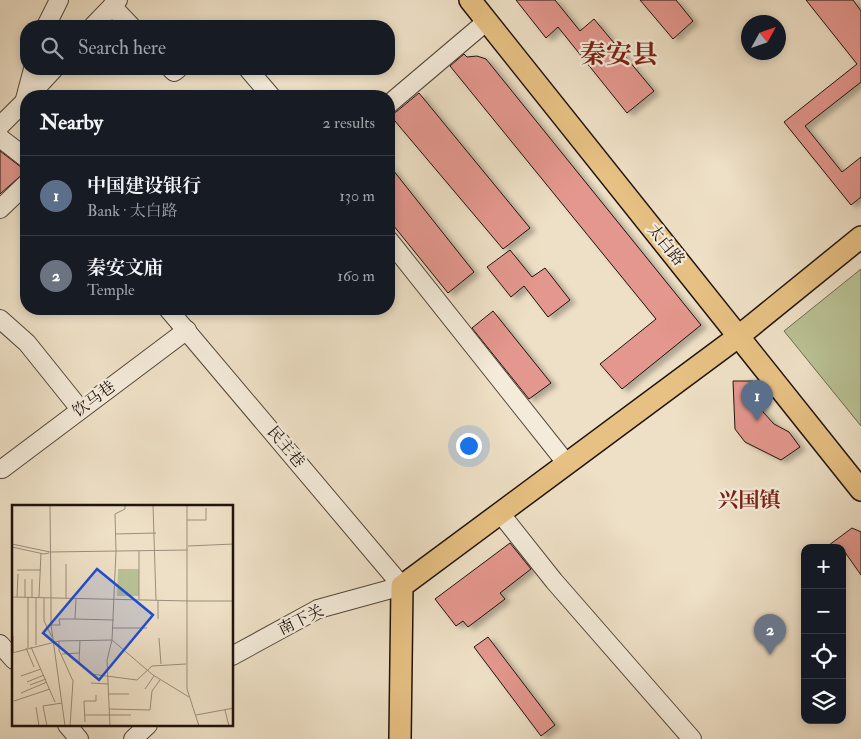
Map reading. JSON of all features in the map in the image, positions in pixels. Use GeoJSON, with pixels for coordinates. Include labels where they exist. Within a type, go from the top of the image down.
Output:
{"type":"FeatureCollection","features":[{"type":"Feature","properties":{"kind":"main road","name":"太白路"},"geometry":{"type":"LineString","coordinates":[[470,0],[861,490]]}},
{"type":"Feature","properties":{"kind":"main road"},"geometry":{"type":"LineString","coordinates":[[400,739],[402,586],[739,336],[861,237]]}},
{"type":"Feature","properties":{"kind":"street"},"geometry":{"type":"LineString","coordinates":[[49,20],[59,0]]}},
{"type":"Feature","properties":{"kind":"street"},"geometry":{"type":"LineString","coordinates":[[99,20],[115,3],[127,20]]}},
{"type":"Feature","properties":{"kind":"street"},"geometry":{"type":"LineString","coordinates":[[395,99],[487,21]]}},
{"type":"Feature","properties":{"kind":"street"},"geometry":{"type":"LineString","coordinates":[[29,90],[32,75]]}},
{"type":"Feature","properties":{"kind":"street"},"geometry":{"type":"LineString","coordinates":[[35,90],[49,75]]}},
{"type":"Feature","properties":{"kind":"street"},"geometry":{"type":"LineString","coordinates":[[253,75],[266,90]]}},
{"type":"Feature","properties":{"kind":"street"},"geometry":{"type":"LineString","coordinates":[[0,126],[20,106]]}},
{"type":"Feature","properties":{"kind":"street"},"geometry":{"type":"LineString","coordinates":[[0,138],[20,153]]}},
{"type":"Feature","properties":{"kind":"street"},"geometry":{"type":"LineString","coordinates":[[0,209],[20,190]]}},
{"type":"Feature","properties":{"kind":"street"},"geometry":{"type":"LineString","coordinates":[[395,248],[567,464]]}},
{"type":"Feature","properties":{"kind":"street","name":"民主巷"},"geometry":{"type":"LineString","coordinates":[[173,315],[402,586]]}},
{"type":"Feature","properties":{"kind":"street"},"geometry":{"type":"LineString","coordinates":[[0,319],[28,343],[80,409]]}},
{"type":"Feature","properties":{"kind":"street","name":"饮马巷"},"geometry":{"type":"LineString","coordinates":[[2,469],[187,330]]}},
{"type":"Feature","properties":{"kind":"street"},"geometry":{"type":"LineString","coordinates":[[500,513],[554,581],[692,739]]}},
{"type":"Feature","properties":{"kind":"street","name":"南下关"},"geometry":{"type":"LineString","coordinates":[[234,655],[318,609],[402,586]]}},
{"type":"Feature","properties":{"kind":"street"},"geometry":{"type":"LineString","coordinates":[[0,644],[12,658]]}},
{"type":"Feature","properties":{"kind":"street"},"geometry":{"type":"LineString","coordinates":[[68,726],[79,739]]}},
{"type":"Feature","properties":{"kind":"street"},"geometry":{"type":"LineString","coordinates":[[133,739],[147,726]]}},
{"type":"Feature","properties":{"kind":"green space"},"geometry":{"type":"Polygon","coordinates":[[[861,269],[861,426],[784,331],[861,269]]]}},
{"type":"Feature","properties":{"kind":"building"},"geometry":{"type":"Polygon","coordinates":[[[516,0],[555,0],[580,31],[594,19],[654,91],[627,113],[558,27],[546,38],[516,0]]]}},
{"type":"Feature","properties":{"kind":"building"},"geometry":{"type":"Polygon","coordinates":[[[640,0],[676,0],[693,21],[673,39],[640,0]]]}},
{"type":"Feature","properties":{"kind":"building"},"geometry":{"type":"Polygon","coordinates":[[[806,0],[853,0],[861,11],[861,82],[805,126],[842,172],[861,157],[861,197],[851,205],[784,122],[857,64],[806,0]]]}},
{"type":"Feature","properties":{"kind":"building"},"geometry":{"type":"Polygon","coordinates":[[[464,54],[467,57],[477,56],[486,59],[701,325],[622,389],[600,364],[656,319],[450,66],[464,54]]]}},
{"type":"Feature","properties":{"kind":"building"},"geometry":{"type":"Polygon","coordinates":[[[419,93],[530,228],[503,249],[395,121],[396,112],[419,93]]]}},
{"type":"Feature","properties":{"kind":"building"},"geometry":{"type":"Polygon","coordinates":[[[0,151],[20,166],[20,176],[0,194],[0,151]]]}},
{"type":"Feature","properties":{"kind":"building"},"geometry":{"type":"Polygon","coordinates":[[[395,173],[474,272],[448,293],[395,227],[395,173]]]}},
{"type":"Feature","properties":{"kind":"building"},"geometry":{"type":"Polygon","coordinates":[[[510,250],[532,277],[545,268],[570,300],[548,317],[524,286],[511,297],[487,267],[510,250]]]}},
{"type":"Feature","properties":{"kind":"building"},"geometry":{"type":"Polygon","coordinates":[[[493,311],[551,383],[529,399],[472,328],[493,311]]]}},
{"type":"Feature","properties":{"kind":"building"},"geometry":{"type":"Polygon","coordinates":[[[733,381],[753,381],[761,391],[760,401],[763,412],[774,424],[789,432],[800,447],[781,460],[745,442],[735,429],[733,381]]]}},
{"type":"Feature","properties":{"kind":"building"},"geometry":{"type":"Polygon","coordinates":[[[852,528],[861,532],[861,575],[846,554],[846,544],[830,544],[852,528]]]}},
{"type":"Feature","properties":{"kind":"building"},"geometry":{"type":"Polygon","coordinates":[[[510,543],[531,569],[500,593],[505,599],[468,627],[463,621],[456,626],[435,599],[510,543]]]}},
{"type":"Feature","properties":{"kind":"building"},"geometry":{"type":"Polygon","coordinates":[[[488,637],[555,725],[541,736],[474,647],[488,637]]]}},
{"type":"Feature","properties":{"kind":"place","name":"中国建设银行"},"geometry":{"type":"Point","coordinates":[757,421]}},
{"type":"Feature","properties":{"kind":"place","name":"秦安文庙"},"geometry":{"type":"Point","coordinates":[770,655]}},
{"type":"Feature","properties":{"kind":"district","name":"秦安县"},"geometry":{"type":"Point","coordinates":[619,55]}},
{"type":"Feature","properties":{"kind":"district","name":"兴国镇"},"geometry":{"type":"Point","coordinates":[749,500]}}]}
